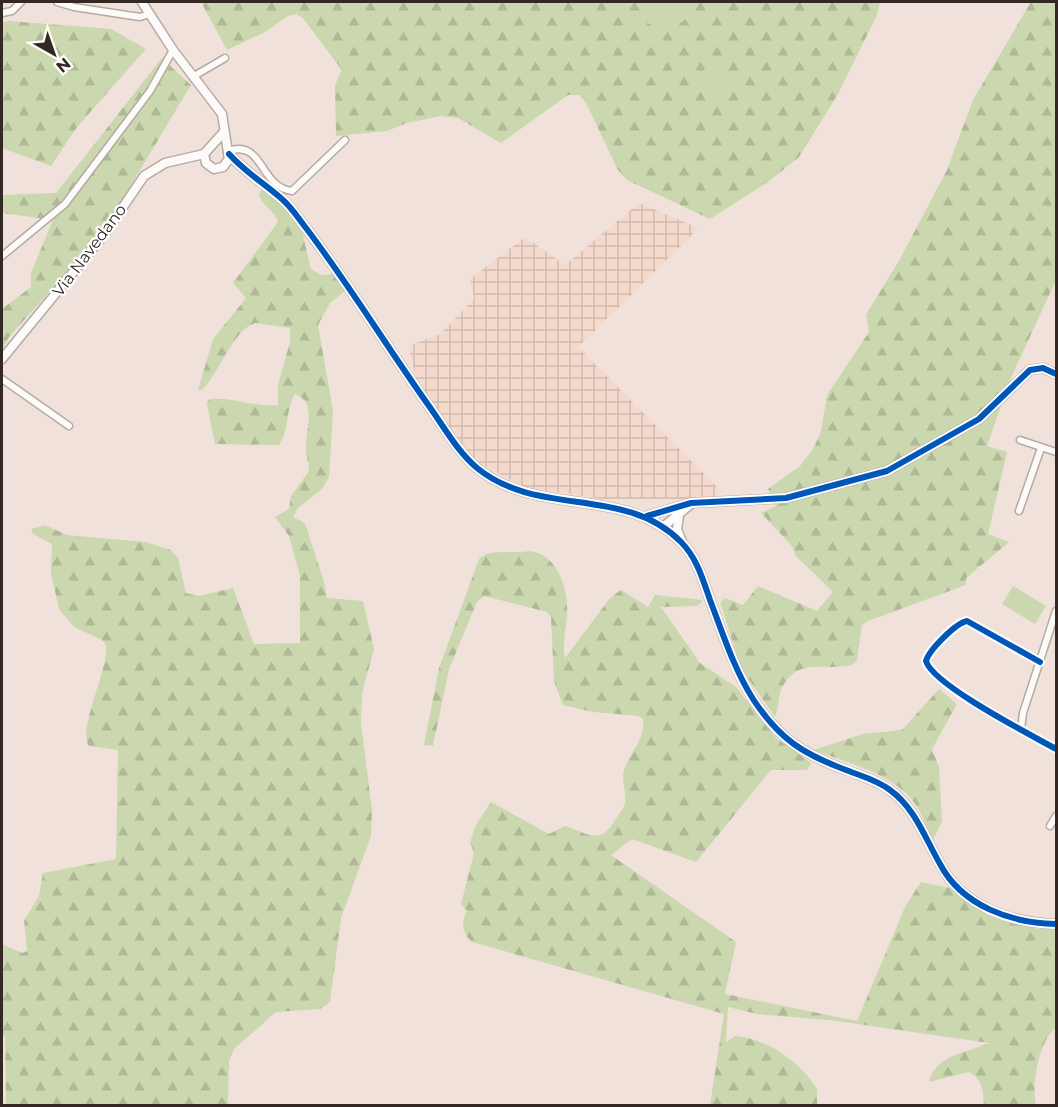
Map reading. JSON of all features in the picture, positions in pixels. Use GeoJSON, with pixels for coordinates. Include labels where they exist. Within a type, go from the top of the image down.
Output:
{"type":"FeatureCollection","features":[{"type":"Feature","properties":{"kind":"street"},"geometry":{"type":"LineString","coordinates":[[2,14],[12,11],[21,2]]}},
{"type":"Feature","properties":{"kind":"street"},"geometry":{"type":"LineString","coordinates":[[57,2],[140,17],[149,14]]}},
{"type":"Feature","properties":{"kind":"street"},"geometry":{"type":"LineString","coordinates":[[142,2],[173,51],[222,114],[227,151],[225,165]]}},
{"type":"Feature","properties":{"kind":"street"},"geometry":{"type":"LineString","coordinates":[[2,256],[65,204],[150,91],[173,51]]}},
{"type":"Feature","properties":{"kind":"street"},"geometry":{"type":"LineString","coordinates":[[194,76],[225,58]]}},
{"type":"Feature","properties":{"kind":"street"},"geometry":{"type":"LineString","coordinates":[[223,133],[205,158],[214,169],[225,165],[245,172]]}},
{"type":"Feature","properties":{"kind":"street"},"geometry":{"type":"LineString","coordinates":[[227,151],[239,148],[248,150],[273,183],[284,190],[291,191],[345,140]]}},
{"type":"Feature","properties":{"kind":"street"},"geometry":{"type":"LineString","coordinates":[[214,144],[227,151],[245,172],[284,201],[305,227],[465,456],[478,469],[514,490],[647,516],[664,526],[682,542]]}},
{"type":"Feature","properties":{"kind":"street","name":"Via Navedano"},"geometry":{"type":"LineString","coordinates":[[2,359],[106,232],[144,176],[165,163],[205,158]]}},
{"type":"Feature","properties":{"kind":"street"},"geometry":{"type":"LineString","coordinates":[[647,516],[679,505],[786,498],[887,471],[979,419],[1020,377],[1036,369],[1056,374]]}},
{"type":"Feature","properties":{"kind":"street"},"geometry":{"type":"LineString","coordinates":[[2,379],[69,426]]}},
{"type":"Feature","properties":{"kind":"street"},"geometry":{"type":"LineString","coordinates":[[1020,440],[1056,452]]}},
{"type":"Feature","properties":{"kind":"street"},"geometry":{"type":"LineString","coordinates":[[1019,511],[1041,448]]}},
{"type":"Feature","properties":{"kind":"street"},"geometry":{"type":"LineString","coordinates":[[695,503],[684,508],[679,516],[677,529],[682,542],[698,567],[741,677],[768,721],[791,744],[819,759],[878,782],[901,799],[917,820],[947,876],[969,898],[1015,919],[1056,924]]}},
{"type":"Feature","properties":{"kind":"street"},"geometry":{"type":"LineString","coordinates":[[664,526],[668,509]]}},
{"type":"Feature","properties":{"kind":"street"},"geometry":{"type":"LineString","coordinates":[[664,526],[679,516]]}},
{"type":"Feature","properties":{"kind":"street"},"geometry":{"type":"LineString","coordinates":[[1021,729],[1056,611]]}},
{"type":"Feature","properties":{"kind":"street"},"geometry":{"type":"LineString","coordinates":[[1040,662],[973,623],[963,622],[929,652],[926,661],[930,670],[975,703],[1056,749]]}},
{"type":"Feature","properties":{"kind":"street"},"geometry":{"type":"LineString","coordinates":[[1050,826],[1056,816]]}},
{"type":"Feature","properties":{"kind":"shaded area"},"geometry":{"type":"Polygon","coordinates":[[[639,203],[699,228],[578,347],[722,492],[713,499],[601,499],[524,487],[475,461],[418,385],[408,346],[440,334],[474,299],[470,279],[525,237],[565,265],[639,203]]]}},
{"type":"Feature","properties":{"kind":"green space"},"geometry":{"type":"Polygon","coordinates":[[[201,2],[648,2],[643,20],[656,28],[661,35],[697,12],[689,2],[880,2],[877,15],[838,94],[799,157],[768,182],[710,219],[627,180],[618,170],[586,103],[579,95],[568,95],[501,143],[458,118],[441,116],[407,123],[387,131],[336,136],[335,85],[342,70],[303,18],[296,14],[288,16],[265,32],[227,50],[201,2]],[[717,63],[705,70],[689,90],[712,94],[727,83],[730,77],[726,68],[717,63]]]}},
{"type":"Feature","properties":{"kind":"green space"},"geometry":{"type":"Polygon","coordinates":[[[648,2],[689,2],[697,12],[661,35],[643,20],[648,2]]]}},
{"type":"Feature","properties":{"kind":"green space"},"geometry":{"type":"Polygon","coordinates":[[[1031,2],[1056,2],[1056,280],[1010,380],[987,446],[1007,452],[988,534],[1009,542],[966,578],[966,585],[862,625],[857,661],[852,665],[812,667],[795,672],[781,690],[775,717],[741,668],[720,602],[725,598],[743,605],[758,586],[817,611],[833,592],[796,556],[792,546],[761,513],[776,506],[768,489],[800,466],[813,449],[821,432],[827,395],[869,332],[866,315],[900,259],[947,170],[973,100],[1031,2]]]}},
{"type":"Feature","properties":{"kind":"green space"},"geometry":{"type":"Polygon","coordinates":[[[9,21],[111,29],[146,49],[77,127],[51,166],[2,148],[2,23],[9,21]]]}},
{"type":"Feature","properties":{"kind":"green space"},"geometry":{"type":"Polygon","coordinates":[[[162,58],[191,85],[116,210],[82,255],[9,337],[2,350],[2,309],[31,287],[31,273],[53,220],[2,213],[2,195],[56,193],[162,58]]]}},
{"type":"Feature","properties":{"kind":"green space"},"geometry":{"type":"Polygon","coordinates":[[[717,62],[726,68],[730,77],[727,83],[712,94],[689,90],[705,70],[717,62]]]}},
{"type":"Feature","properties":{"kind":"green space"},"geometry":{"type":"Polygon","coordinates":[[[266,184],[301,227],[311,269],[321,275],[333,274],[345,291],[330,303],[318,325],[333,411],[329,477],[322,489],[298,508],[293,517],[306,526],[327,598],[363,601],[374,649],[362,693],[361,723],[372,811],[371,836],[341,918],[330,1002],[320,1009],[276,1012],[234,1049],[229,1061],[228,1105],[6,1105],[5,1036],[2,1036],[2,944],[22,953],[27,951],[24,921],[39,896],[43,873],[116,859],[118,750],[89,746],[86,738],[90,713],[106,656],[106,645],[102,640],[74,627],[59,609],[51,574],[52,544],[33,534],[31,529],[45,525],[67,535],[145,542],[171,550],[178,558],[186,593],[199,596],[233,588],[254,644],[300,643],[300,576],[289,536],[275,517],[289,509],[291,496],[309,471],[306,451],[309,419],[307,404],[295,394],[290,406],[285,433],[279,445],[215,444],[207,404],[208,400],[215,399],[259,405],[278,405],[278,385],[290,342],[290,328],[255,323],[247,328],[233,343],[208,383],[202,390],[198,390],[213,339],[246,298],[233,283],[278,222],[259,194],[266,184]]]}},
{"type":"Feature","properties":{"kind":"green space"},"geometry":{"type":"Polygon","coordinates":[[[529,551],[547,558],[560,575],[564,585],[567,605],[565,658],[610,598],[621,590],[648,607],[655,595],[703,600],[697,606],[661,607],[700,663],[736,687],[776,738],[811,763],[807,770],[771,770],[696,862],[632,839],[611,855],[736,942],[725,994],[857,1021],[905,907],[921,882],[950,888],[965,901],[987,913],[1037,929],[1056,929],[1056,1028],[1045,1042],[1041,1052],[1036,1076],[1036,1105],[984,1105],[980,1082],[969,1072],[929,1082],[939,1065],[946,1060],[989,1043],[837,1021],[757,1014],[728,1007],[726,1042],[735,1036],[747,1038],[759,1041],[782,1053],[802,1070],[817,1089],[817,1105],[710,1105],[724,1014],[472,942],[469,939],[464,927],[467,911],[461,904],[474,853],[470,842],[476,825],[491,802],[549,834],[565,826],[593,836],[604,833],[610,828],[624,805],[624,770],[642,733],[643,719],[639,716],[593,712],[563,705],[554,681],[551,617],[547,612],[484,596],[477,602],[449,669],[433,746],[424,745],[439,668],[479,559],[496,552],[529,551]]]}},
{"type":"Feature","properties":{"kind":"green space"},"geometry":{"type":"Polygon","coordinates":[[[1013,586],[1046,606],[1035,624],[1002,604],[1013,586]]]}},
{"type":"Feature","properties":{"kind":"green space"},"geometry":{"type":"Polygon","coordinates":[[[939,689],[957,704],[932,749],[939,767],[942,821],[932,842],[920,812],[912,799],[901,789],[873,772],[814,750],[863,734],[902,730],[939,689]]]}},
{"type":"Feature","properties":{"kind":"cycle path"},"geometry":{"type":"LineString","coordinates":[[229,154],[283,200],[295,214],[338,272],[451,439],[477,468],[501,483],[527,493],[634,513],[659,525],[681,542],[687,548],[699,570],[740,676],[772,725],[793,744],[817,758],[880,783],[899,797],[913,814],[949,879],[975,901],[1005,916],[1056,924]]}},
{"type":"Feature","properties":{"kind":"cycle path"},"geometry":{"type":"LineString","coordinates":[[647,516],[691,503],[786,498],[887,471],[979,419],[1030,370],[1043,368],[1056,374]]}},
{"type":"Feature","properties":{"kind":"cycle path"},"geometry":{"type":"LineString","coordinates":[[1040,662],[967,621],[943,638],[926,661],[946,683],[964,696],[1056,749]]}}]}
